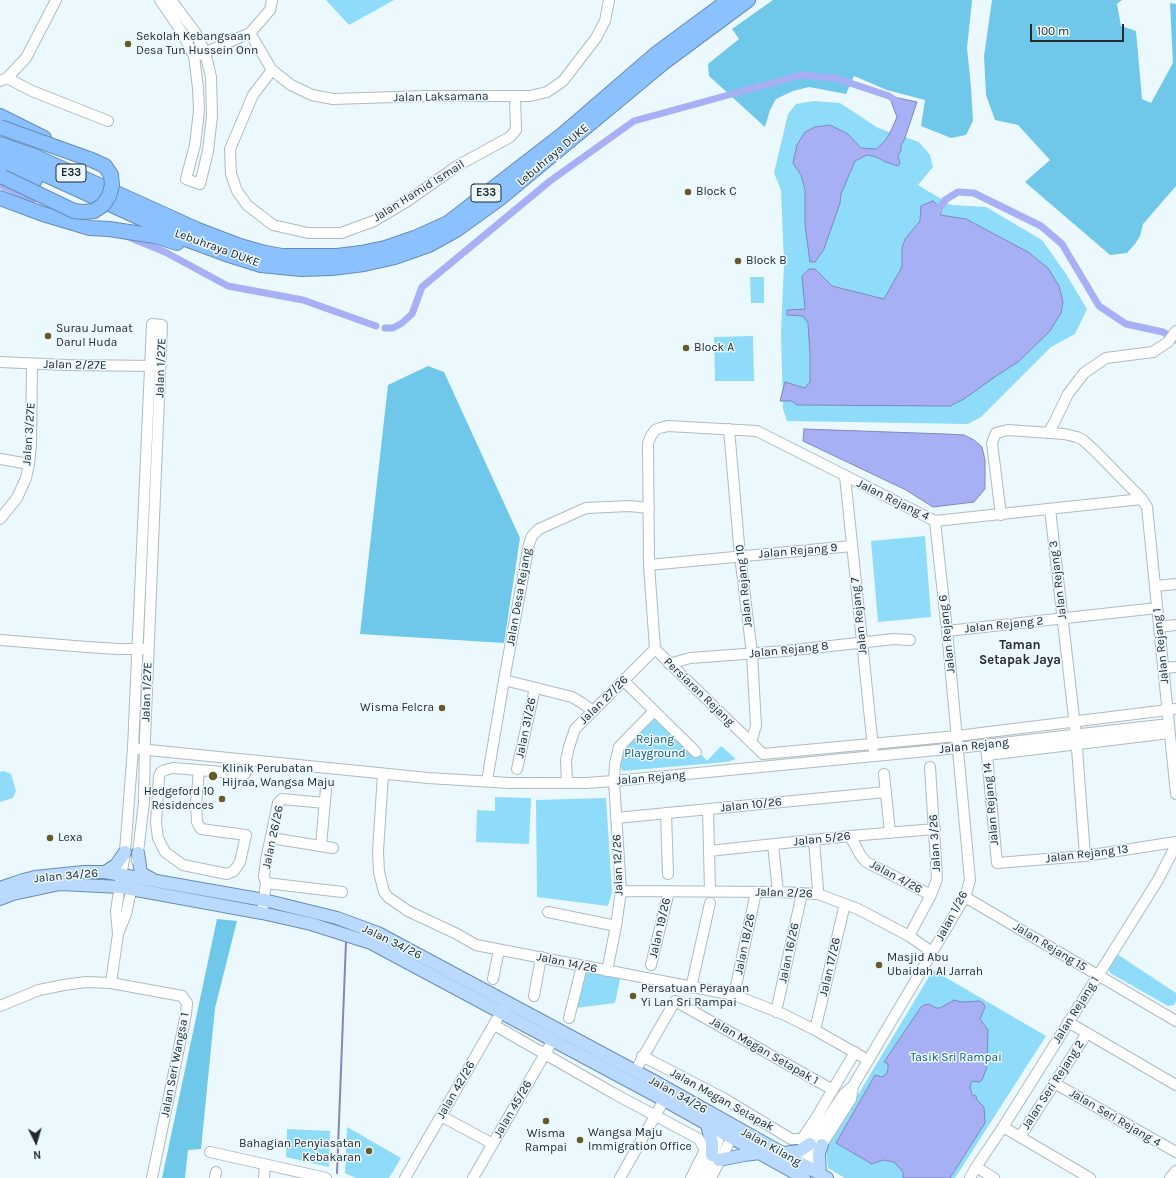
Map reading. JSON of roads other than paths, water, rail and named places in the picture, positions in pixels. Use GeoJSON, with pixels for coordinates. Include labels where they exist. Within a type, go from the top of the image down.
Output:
{"type":"FeatureCollection","features":[{"type":"Feature","properties":{"kind":"highway","name":"Lebuhraya DUKE"},"geometry":{"type":"LineString","coordinates":[[0,156],[9,158],[202,246],[301,269],[332,268],[364,264],[402,255],[428,245],[456,230],[500,199],[660,58],[729,0]]}},
{"type":"Feature","properties":{"kind":"highway","name":"Lebuhraya DUKE"},"geometry":{"type":"LineString","coordinates":[[660,58],[748,0]]}},
{"type":"Feature","properties":{"kind":"highway"},"geometry":{"type":"LineString","coordinates":[[0,116],[72,153]]}},
{"type":"Feature","properties":{"kind":"highway"},"geometry":{"type":"LineString","coordinates":[[0,127],[92,160],[104,166],[111,175],[112,185],[109,196],[103,205],[94,211],[84,212],[74,211],[0,175]]}},
{"type":"Feature","properties":{"kind":"highway"},"geometry":{"type":"LineString","coordinates":[[0,141],[32,155]]}},
{"type":"Feature","properties":{"kind":"highway","name":"Lebuhraya DUKE"},"geometry":{"type":"LineString","coordinates":[[0,144],[32,155],[198,230],[240,246],[261,252],[272,263]]}},
{"type":"Feature","properties":{"kind":"highway"},"geometry":{"type":"LineString","coordinates":[[0,166],[93,204],[137,216]]}},
{"type":"Feature","properties":{"kind":"highway"},"geometry":{"type":"LineString","coordinates":[[0,181],[51,208],[75,218],[109,229]]}},
{"type":"Feature","properties":{"kind":"highway"},"geometry":{"type":"LineString","coordinates":[[0,198],[43,214],[90,228],[109,229],[155,236],[224,259],[272,263]]}},
{"type":"Feature","properties":{"kind":"main road"},"geometry":{"type":"LineString","coordinates":[[104,872],[116,865],[125,852]]}},
{"type":"Feature","properties":{"kind":"main road"},"geometry":{"type":"LineString","coordinates":[[138,853],[141,873],[157,881]]}},
{"type":"Feature","properties":{"kind":"main road","name":"Jalan 34/26"},"geometry":{"type":"LineString","coordinates":[[0,888],[35,877],[104,872],[127,882],[311,924],[371,943],[635,1071],[729,1130]]}},
{"type":"Feature","properties":{"kind":"main road","name":"Jalan 34/26"},"geometry":{"type":"LineString","coordinates":[[0,899],[12,894],[60,884],[157,881],[264,900],[337,918],[378,933],[504,1007],[554,1040],[706,1122],[729,1130]]}},
{"type":"Feature","properties":{"kind":"main road"},"geometry":{"type":"LineString","coordinates":[[706,1122],[716,1158],[760,1153]]}},
{"type":"Feature","properties":{"kind":"main road","name":"Jalan Kilang"},"geometry":{"type":"LineString","coordinates":[[729,1130],[760,1153],[801,1171],[824,1176]]}},
{"type":"Feature","properties":{"kind":"main road","name":"Jalan Kilang"},"geometry":{"type":"LineString","coordinates":[[729,1130],[784,1153],[801,1171]]}},
{"type":"Feature","properties":{"kind":"main road"},"geometry":{"type":"LineString","coordinates":[[784,1153],[799,1151],[811,1142],[819,1153],[824,1176]]}},
{"type":"Feature","properties":{"kind":"street"},"geometry":{"type":"LineString","coordinates":[[56,0],[26,58],[3,80],[108,121]]}},
{"type":"Feature","properties":{"kind":"street"},"geometry":{"type":"LineString","coordinates":[[160,0],[181,31],[194,56],[199,111],[195,144],[186,179],[200,184],[208,151],[212,116],[211,77],[205,52],[195,32],[171,0]]}},
{"type":"Feature","properties":{"kind":"street"},"geometry":{"type":"LineString","coordinates":[[194,56],[250,33],[270,10],[272,0]]}},
{"type":"Feature","properties":{"kind":"street","name":"Jalan Laksamana"},"geometry":{"type":"LineString","coordinates":[[250,33],[272,70],[291,85],[312,95],[333,99],[425,96],[539,95],[552,89],[563,81],[596,38],[605,21],[609,0]]}},
{"type":"Feature","properties":{"kind":"street","name":"Jalan Hamid Ismail"},"geometry":{"type":"LineString","coordinates":[[272,70],[253,95],[230,149],[231,174],[237,191],[247,205],[273,225],[308,233],[341,233],[374,221],[406,202],[457,166],[510,137],[516,130],[515,96]]}},
{"type":"Feature","properties":{"kind":"street","name":"Jalan 1/27E"},"geometry":{"type":"LineString","coordinates":[[125,852],[133,748],[152,324],[162,326],[161,365],[144,802],[138,853]]}},
{"type":"Feature","properties":{"kind":"street"},"geometry":{"type":"LineString","coordinates":[[1048,433],[1068,394],[1084,373],[1106,358],[1153,352],[1168,342],[1176,332]]}},
{"type":"Feature","properties":{"kind":"street","name":"Jalan 2/27E"},"geometry":{"type":"LineString","coordinates":[[0,362],[32,365],[136,366],[150,361],[161,365]]}},
{"type":"Feature","properties":{"kind":"street","name":"Jalan 3/27E"},"geometry":{"type":"LineString","coordinates":[[0,519],[17,498],[26,478],[29,464],[31,445],[32,365]]}},
{"type":"Feature","properties":{"kind":"street"},"geometry":{"type":"LineString","coordinates":[[136,366],[150,376]]}},
{"type":"Feature","properties":{"kind":"street"},"geometry":{"type":"LineString","coordinates":[[1056,418],[1064,434]]}},
{"type":"Feature","properties":{"kind":"street","name":"Jalan Rejang 4"},"geometry":{"type":"LineString","coordinates":[[655,430],[668,426],[726,428],[761,432],[935,521],[1142,499]]}},
{"type":"Feature","properties":{"kind":"street"},"geometry":{"type":"LineString","coordinates":[[726,428],[729,440]]}},
{"type":"Feature","properties":{"kind":"street"},"geometry":{"type":"LineString","coordinates":[[729,440],[740,429]]}},
{"type":"Feature","properties":{"kind":"street","name":"Persiaran Rejang"},"geometry":{"type":"LineString","coordinates":[[655,430],[650,436],[648,443],[649,564],[655,649],[763,754],[957,736],[1172,710]]}},
{"type":"Feature","properties":{"kind":"street"},"geometry":{"type":"LineString","coordinates":[[1000,514],[992,443],[996,433],[1008,430],[1064,434],[1083,440],[1142,499]]}},
{"type":"Feature","properties":{"kind":"street","name":"Jalan Rejang 10"},"geometry":{"type":"LineString","coordinates":[[729,440],[740,556],[752,654],[756,726],[751,742]]}},
{"type":"Feature","properties":{"kind":"street"},"geometry":{"type":"LineString","coordinates":[[0,459],[29,464]]}},
{"type":"Feature","properties":{"kind":"street","name":"Jalan Rejang 7"},"geometry":{"type":"LineString","coordinates":[[845,476],[874,756]]}},
{"type":"Feature","properties":{"kind":"street","name":"Jalan Rejang 1"},"geometry":{"type":"LineString","coordinates":[[1142,499],[1147,507],[1163,668],[1172,710],[1169,728],[1176,794]]}},
{"type":"Feature","properties":{"kind":"street","name":"Jalan Desa Rejang"},"geometry":{"type":"LineString","coordinates":[[487,781],[504,680],[529,544],[532,536],[539,529],[586,508],[629,506],[649,508]]}},
{"type":"Feature","properties":{"kind":"street","name":"Jalan Rejang 3"},"geometry":{"type":"LineString","coordinates":[[1050,509],[1075,722],[1085,856]]}},
{"type":"Feature","properties":{"kind":"street","name":"Jalan Rejang 6"},"geometry":{"type":"LineString","coordinates":[[935,521],[958,748]]}},
{"type":"Feature","properties":{"kind":"street","name":"Jalan Rejang 9"},"geometry":{"type":"LineString","coordinates":[[649,564],[852,546]]}},
{"type":"Feature","properties":{"kind":"street"},"geometry":{"type":"LineString","coordinates":[[1155,586],[1176,584]]}},
{"type":"Feature","properties":{"kind":"street","name":"Jalan Rejang 2"},"geometry":{"type":"LineString","coordinates":[[947,631],[1157,608]]}},
{"type":"Feature","properties":{"kind":"street"},"geometry":{"type":"LineString","coordinates":[[1159,627],[1176,626]]}},
{"type":"Feature","properties":{"kind":"street"},"geometry":{"type":"LineString","coordinates":[[119,649],[128,645],[138,630]]}},
{"type":"Feature","properties":{"kind":"street","name":"Jalan Rejang 8"},"geometry":{"type":"LineString","coordinates":[[669,664],[690,658],[752,654],[894,639],[910,640]]}},
{"type":"Feature","properties":{"kind":"street"},"geometry":{"type":"LineString","coordinates":[[0,640],[119,649],[149,649]]}},
{"type":"Feature","properties":{"kind":"street"},"geometry":{"type":"LineString","coordinates":[[119,649],[130,655],[137,666]]}},
{"type":"Feature","properties":{"kind":"street","name":"Jalan 27/26"},"geometry":{"type":"LineString","coordinates":[[567,783],[566,760],[575,729],[655,649]]}},
{"type":"Feature","properties":{"kind":"street"},"geometry":{"type":"LineString","coordinates":[[1163,668],[1176,667]]}},
{"type":"Feature","properties":{"kind":"street"},"geometry":{"type":"LineString","coordinates":[[504,680],[572,697],[593,711]]}},
{"type":"Feature","properties":{"kind":"street"},"geometry":{"type":"LineString","coordinates":[[624,681],[696,752]]}},
{"type":"Feature","properties":{"kind":"street","name":"Jalan 31/26"},"geometry":{"type":"LineString","coordinates":[[518,769],[535,688]]}},
{"type":"Feature","properties":{"kind":"street","name":"Jalan 12/26"},"geometry":{"type":"LineString","coordinates":[[607,971],[621,891],[614,781],[615,764],[619,747],[654,711]]}},
{"type":"Feature","properties":{"kind":"street","name":"Jalan Rejang"},"geometry":{"type":"LineString","coordinates":[[133,748],[383,774],[510,783],[567,783],[614,781],[958,748],[987,750],[1169,728]]}},
{"type":"Feature","properties":{"kind":"street","name":"Jalan 1/26"},"geometry":{"type":"LineString","coordinates":[[801,1171],[811,1142],[851,1099],[853,1086],[965,896],[970,880],[958,748]]}},
{"type":"Feature","properties":{"kind":"street","name":"Jalan Rejang 14"},"geometry":{"type":"LineString","coordinates":[[987,750],[997,863]]}},
{"type":"Feature","properties":{"kind":"street","name":"Jalan 3/26"},"geometry":{"type":"LineString","coordinates":[[909,936],[931,895],[937,879],[930,767]]}},
{"type":"Feature","properties":{"kind":"street"},"geometry":{"type":"LineString","coordinates":[[199,770],[196,804],[197,822],[201,828],[246,835],[240,862],[234,871],[228,874],[183,865],[165,852],[158,838],[156,823],[159,776],[161,772],[173,768],[199,770],[244,774]]}},
{"type":"Feature","properties":{"kind":"street","name":"Jalan 14/26"},"geometry":{"type":"LineString","coordinates":[[383,774],[378,851],[379,872],[384,892],[388,897],[408,911],[457,934],[476,946],[541,957],[691,988],[734,995],[783,1014],[868,1060]]}},
{"type":"Feature","properties":{"kind":"street"},"geometry":{"type":"LineString","coordinates":[[884,774],[890,833]]}},
{"type":"Feature","properties":{"kind":"street"},"geometry":{"type":"LineString","coordinates":[[321,846],[326,789]]}},
{"type":"Feature","properties":{"kind":"street","name":"Jalan 10/26"},"geometry":{"type":"LineString","coordinates":[[616,818],[886,792]]}},
{"type":"Feature","properties":{"kind":"street","name":"Jalan 26/26"},"geometry":{"type":"LineString","coordinates":[[262,913],[266,884],[264,876],[278,803],[282,799],[325,803]]}},
{"type":"Feature","properties":{"kind":"street"},"geometry":{"type":"LineString","coordinates":[[144,802],[157,804]]}},
{"type":"Feature","properties":{"kind":"street"},"geometry":{"type":"LineString","coordinates":[[708,809],[710,891]]}},
{"type":"Feature","properties":{"kind":"street"},"geometry":{"type":"LineString","coordinates":[[666,813],[668,874]]}},
{"type":"Feature","properties":{"kind":"street","name":"Jalan 5/26"},"geometry":{"type":"LineString","coordinates":[[709,851],[850,836],[935,829]]}},
{"type":"Feature","properties":{"kind":"street","name":"Jalan 4/26"},"geometry":{"type":"LineString","coordinates":[[850,836],[866,862],[931,895]]}},
{"type":"Feature","properties":{"kind":"street"},"geometry":{"type":"LineString","coordinates":[[271,838],[333,848]]}},
{"type":"Feature","properties":{"kind":"street"},"geometry":{"type":"LineString","coordinates":[[814,841],[818,890]]}},
{"type":"Feature","properties":{"kind":"street","name":"Jalan Rejang 13"},"geometry":{"type":"LineString","coordinates":[[997,863],[1085,856],[1176,842]]}},
{"type":"Feature","properties":{"kind":"street"},"geometry":{"type":"LineString","coordinates":[[772,845],[778,892]]}},
{"type":"Feature","properties":{"kind":"street","name":"Jalan Rejang 1"},"geometry":{"type":"LineString","coordinates":[[971,1174],[1003,1127],[1158,880],[1176,845]]}},
{"type":"Feature","properties":{"kind":"street"},"geometry":{"type":"LineString","coordinates":[[125,852],[127,882]]}},
{"type":"Feature","properties":{"kind":"street"},"geometry":{"type":"LineString","coordinates":[[110,983],[118,934],[116,911],[138,853]]}},
{"type":"Feature","properties":{"kind":"street"},"geometry":{"type":"LineString","coordinates":[[266,884],[342,892]]}},
{"type":"Feature","properties":{"kind":"street","name":"Jalan 2/26"},"geometry":{"type":"LineString","coordinates":[[621,891],[778,892],[818,894],[845,904],[909,936],[932,952]]}},
{"type":"Feature","properties":{"kind":"street","name":"Jalan 19/26"},"geometry":{"type":"LineString","coordinates":[[652,965],[669,891]]}},
{"type":"Feature","properties":{"kind":"street","name":"Jalan 18/26"},"geometry":{"type":"LineString","coordinates":[[734,995],[756,892]]}},
{"type":"Feature","properties":{"kind":"street","name":"Jalan 16/26"},"geometry":{"type":"LineString","coordinates":[[776,1012],[802,894]]}},
{"type":"Feature","properties":{"kind":"street","name":"Jalan Rejang 15"},"geometry":{"type":"LineString","coordinates":[[965,896],[1176,1021]]}},
{"type":"Feature","properties":{"kind":"street"},"geometry":{"type":"LineString","coordinates":[[691,988],[710,903]]}},
{"type":"Feature","properties":{"kind":"street","name":"Jalan 17/26"},"geometry":{"type":"LineString","coordinates":[[815,1030],[845,904]]}},
{"type":"Feature","properties":{"kind":"street"},"geometry":{"type":"LineString","coordinates":[[548,912],[616,926]]}},
{"type":"Feature","properties":{"kind":"street"},"geometry":{"type":"LineString","coordinates":[[493,979],[499,950]]}},
{"type":"Feature","properties":{"kind":"street"},"geometry":{"type":"LineString","coordinates":[[534,996],[541,957]]}},
{"type":"Feature","properties":{"kind":"street"},"geometry":{"type":"LineString","coordinates":[[569,1018],[582,966]]}},
{"type":"Feature","properties":{"kind":"street","name":"Jalan Seri Wangsa 1"},"geometry":{"type":"LineString","coordinates":[[0,1006],[40,990],[64,984],[86,982],[110,983],[182,996],[187,1003],[186,1014],[152,1178]]}},
{"type":"Feature","properties":{"kind":"street","name":"Jalan Megan Setapak 1"},"geometry":{"type":"LineString","coordinates":[[642,1056],[675,1001],[833,1090]]}},
{"type":"Feature","properties":{"kind":"street","name":"Jalan 42/26"},"geometry":{"type":"LineString","coordinates":[[405,1178],[504,1007]]}},
{"type":"Feature","properties":{"kind":"street"},"geometry":{"type":"LineString","coordinates":[[1068,1022],[1176,1085]]}},
{"type":"Feature","properties":{"kind":"street"},"geometry":{"type":"LineString","coordinates":[[494,1025],[613,1093],[699,1139],[705,1150],[691,1178]]}},
{"type":"Feature","properties":{"kind":"street","name":"Jalan Seri Rejang 2"},"geometry":{"type":"LineString","coordinates":[[1016,1135],[1054,1083],[1086,1033]]}},
{"type":"Feature","properties":{"kind":"street","name":"Jalan 45/26"},"geometry":{"type":"LineString","coordinates":[[475,1177],[554,1040]]}},
{"type":"Feature","properties":{"kind":"street"},"geometry":{"type":"LineString","coordinates":[[811,1142],[816,1118],[855,1052]]}},
{"type":"Feature","properties":{"kind":"street"},"geometry":{"type":"LineString","coordinates":[[635,1071],[642,1056]]}},
{"type":"Feature","properties":{"kind":"street","name":"Jalan Megan Setapak"},"geometry":{"type":"LineString","coordinates":[[642,1056],[723,1098],[791,1139],[811,1142]]}},
{"type":"Feature","properties":{"kind":"street","name":"Jalan Seri Rejang 4"},"geometry":{"type":"LineString","coordinates":[[1054,1083],[1176,1152]]}},
{"type":"Feature","properties":{"kind":"street"},"geometry":{"type":"LineString","coordinates":[[620,1178],[664,1100]]}},
{"type":"Feature","properties":{"kind":"street"},"geometry":{"type":"LineString","coordinates":[[441,1116],[493,1144]]}},
{"type":"Feature","properties":{"kind":"street"},"geometry":{"type":"LineString","coordinates":[[1003,1127],[1090,1178]]}},
{"type":"Feature","properties":{"kind":"street"},"geometry":{"type":"LineString","coordinates":[[702,1178],[716,1158],[729,1130]]}},
{"type":"Feature","properties":{"kind":"street"},"geometry":{"type":"LineString","coordinates":[[210,1152],[326,1178]]}},
{"type":"Feature","properties":{"kind":"street"},"geometry":{"type":"LineString","coordinates":[[711,1178],[716,1158]]}},
{"type":"Feature","properties":{"kind":"street"},"geometry":{"type":"LineString","coordinates":[[264,1178],[265,1164]]}},
{"type":"Feature","properties":{"kind":"street"},"geometry":{"type":"LineString","coordinates":[[1170,1178],[1176,1171]]}},
{"type":"Feature","properties":{"kind":"street"},"geometry":{"type":"LineString","coordinates":[[971,1174],[992,1178]]}},
{"type":"Feature","properties":{"kind":"waterway"},"geometry":{"type":"LineString","coordinates":[[385,328],[393,328],[402,323],[412,314],[422,287],[550,181],[634,121],[801,75],[835,78],[889,96],[896,101]]}},
{"type":"Feature","properties":{"kind":"waterway"},"geometry":{"type":"LineString","coordinates":[[0,185],[33,199]]}},
{"type":"Feature","properties":{"kind":"waterway"},"geometry":{"type":"LineString","coordinates":[[935,215],[945,200],[958,192],[974,193],[1041,226],[1062,244],[1099,306],[1126,324],[1163,332],[1176,340]]}},
{"type":"Feature","properties":{"kind":"waterway"},"geometry":{"type":"LineString","coordinates":[[126,236],[165,252],[228,286],[303,300],[376,326]]}},
{"type":"Feature","properties":{"kind":"waterway"},"geometry":{"type":"LineString","coordinates":[[337,1173],[346,941]]}},
{"type":"Feature","properties":{"kind":"place","name":"Sekolah Kebangsaan Desa Tun Hussein Onn"},"geometry":{"type":"Point","coordinates":[128,44]}},
{"type":"Feature","properties":{"kind":"place","name":"Block C"},"geometry":{"type":"Point","coordinates":[688,192]}},
{"type":"Feature","properties":{"kind":"place","name":"Block B"},"geometry":{"type":"Point","coordinates":[738,261]}},
{"type":"Feature","properties":{"kind":"place","name":"Surau Jumaat Darul Huda"},"geometry":{"type":"Point","coordinates":[48,336]}},
{"type":"Feature","properties":{"kind":"place","name":"Block A"},"geometry":{"type":"Point","coordinates":[686,348]}},
{"type":"Feature","properties":{"kind":"place","name":"Wisma Felcra"},"geometry":{"type":"Point","coordinates":[442,708]}},
{"type":"Feature","properties":{"kind":"place","name":"Klinik Perubatan Hijraa, Wangsa Maju"},"geometry":{"type":"Point","coordinates":[213,776]}},
{"type":"Feature","properties":{"kind":"place","name":"Hedgeford 10 Residences"},"geometry":{"type":"Point","coordinates":[222,799]}},
{"type":"Feature","properties":{"kind":"place","name":"Lexa"},"geometry":{"type":"Point","coordinates":[50,838]}},
{"type":"Feature","properties":{"kind":"place","name":"Masjid Abu Ubaidah Al Jarrah"},"geometry":{"type":"Point","coordinates":[879,965]}},
{"type":"Feature","properties":{"kind":"place","name":"Persatuan Perayaan Yi Lan Sri Rampai"},"geometry":{"type":"Point","coordinates":[633,996]}},
{"type":"Feature","properties":{"kind":"place","name":"Wisma Rampai"},"geometry":{"type":"Point","coordinates":[546,1121]}},
{"type":"Feature","properties":{"kind":"place","name":"Wangsa Maju Immigration Office"},"geometry":{"type":"Point","coordinates":[580,1140]}},
{"type":"Feature","properties":{"kind":"place","name":"Bahagian Penyiasatan Kebakaran"},"geometry":{"type":"Point","coordinates":[369,1151]}},
{"type":"Feature","properties":{"kind":"district","name":"Taman Setapak Jaya"},"geometry":{"type":"Point","coordinates":[1020,652]}},
{"type":"Feature","properties":{"kind":"park label","name":"Rejang Playground"},"geometry":{"type":"Point","coordinates":[655,747]}},
{"type":"Feature","properties":{"kind":"park label","name":"Tasik Sri Rampai"},"geometry":{"type":"Point","coordinates":[956,1058]}}]}
